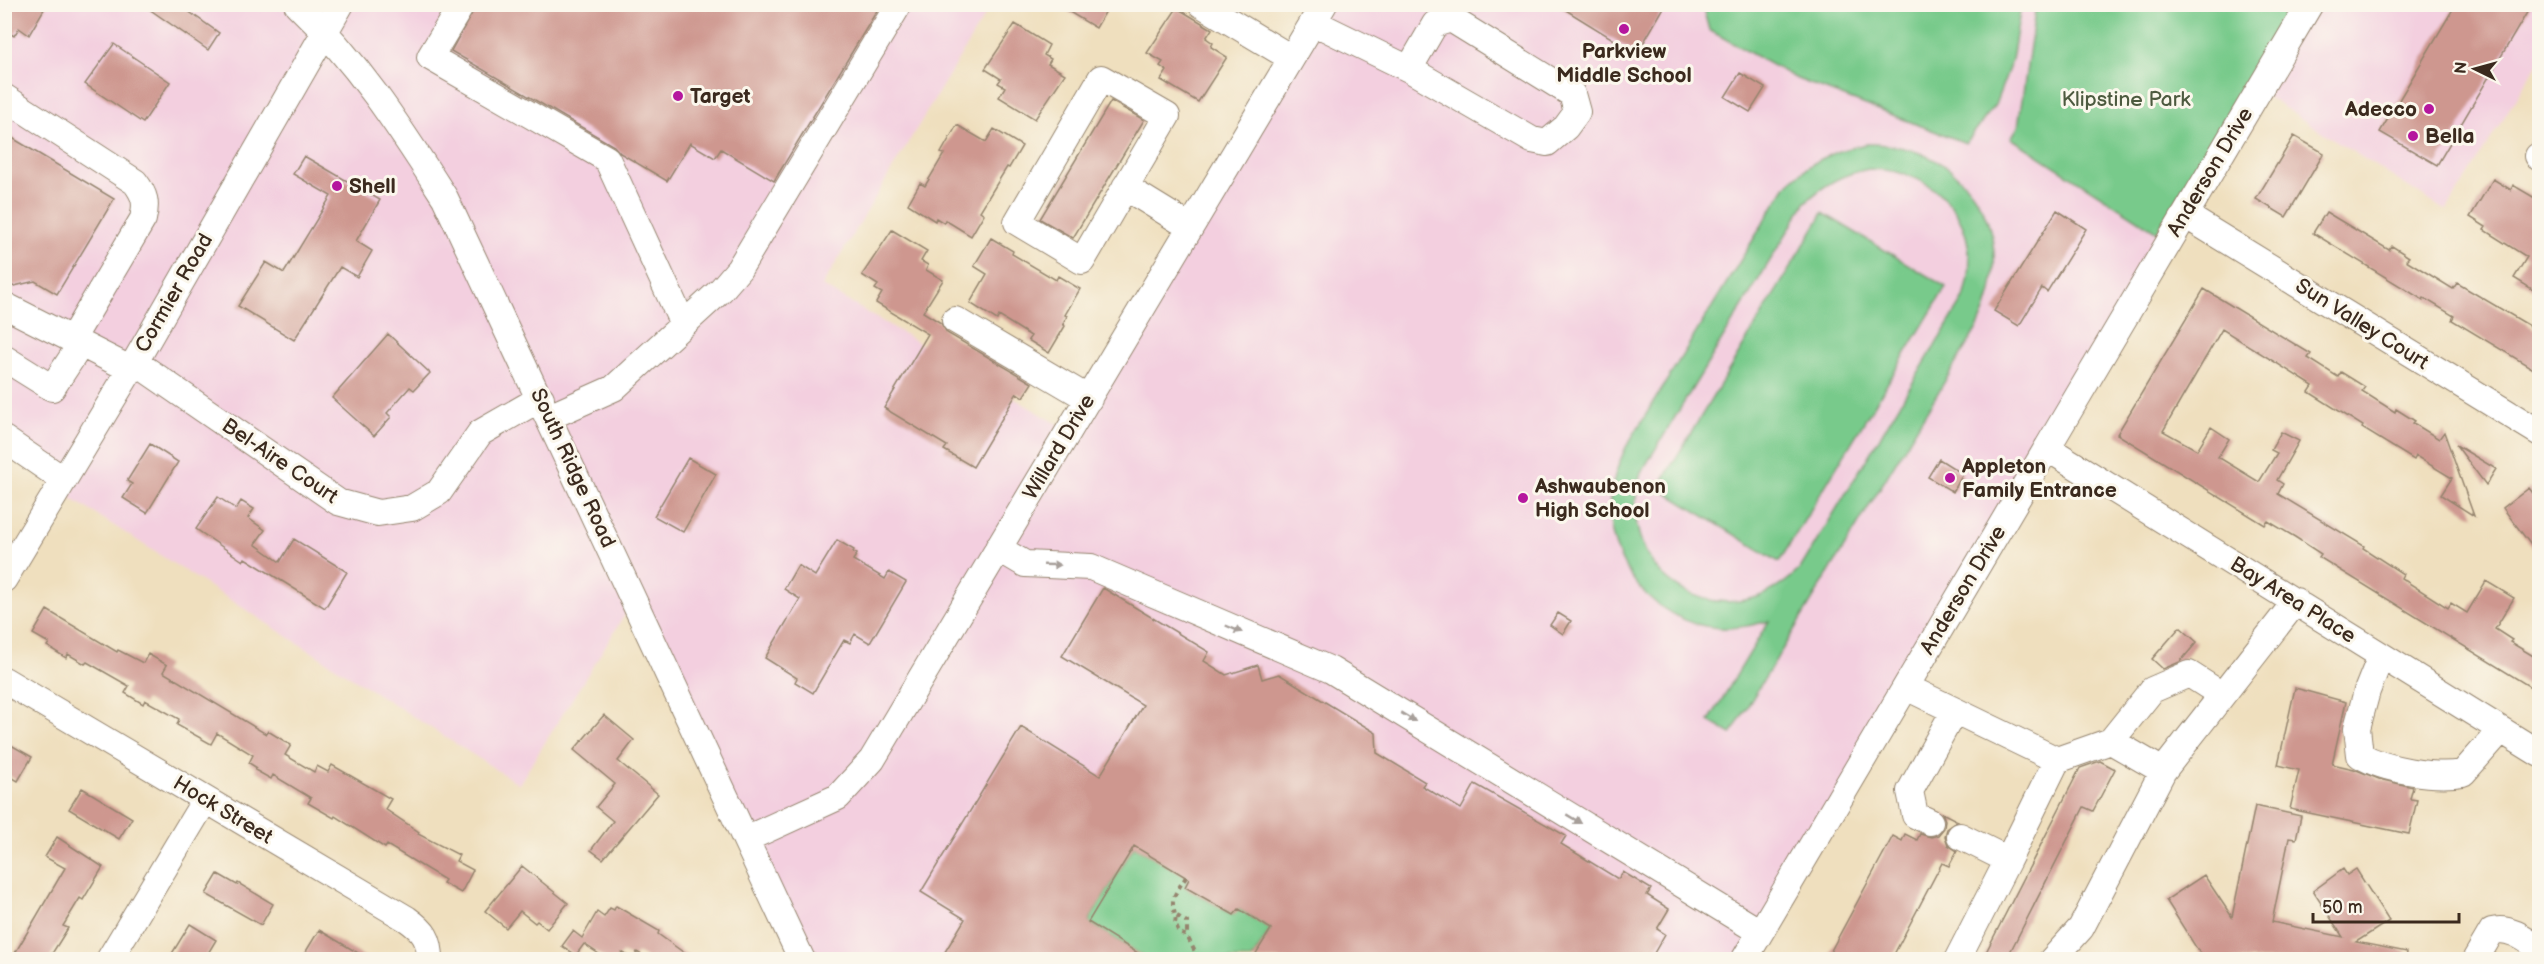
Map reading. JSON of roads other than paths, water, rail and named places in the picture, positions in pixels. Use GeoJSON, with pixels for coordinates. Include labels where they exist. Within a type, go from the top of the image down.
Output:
{"type":"FeatureCollection","features":[{"type":"Feature","properties":{"kind":"street","name":"South Ridge Road"},"geometry":{"type":"LineString","coordinates":[[297,4],[325,30],[381,98],[445,198],[545,407],[802,960]]}},
{"type":"Feature","properties":{"kind":"street","name":"Cormier Road"},"geometry":{"type":"LineString","coordinates":[[4,579],[132,366],[341,4]]}},
{"type":"Feature","properties":{"kind":"street"},"geometry":{"type":"LineString","coordinates":[[462,4],[430,57],[607,159],[683,324]]}},
{"type":"Feature","properties":{"kind":"street","name":"Bel-Aire Court"},"geometry":{"type":"LineString","coordinates":[[4,304],[77,342],[132,366],[338,502],[378,513],[412,508],[439,492],[480,433],[545,407],[614,388],[722,290],[739,269],[899,4]]}},
{"type":"Feature","properties":{"kind":"street"},"geometry":{"type":"LineString","coordinates":[[1200,4],[1291,58]]}},
{"type":"Feature","properties":{"kind":"street","name":"Anderson Drive"},"geometry":{"type":"LineString","coordinates":[[1744,960],[2310,4]]}},
{"type":"Feature","properties":{"kind":"street"},"geometry":{"type":"LineString","coordinates":[[1316,11],[1409,69],[1532,140],[1547,143],[1566,127],[1577,112],[1572,94],[1451,19],[1435,24],[1409,69]]}},
{"type":"Feature","properties":{"kind":"street","name":"Willard Drive"},"geometry":{"type":"LineString","coordinates":[[746,839],[838,797],[872,760],[1089,399],[1291,58],[1316,11]]}},
{"type":"Feature","properties":{"kind":"street"},"geometry":{"type":"LineString","coordinates":[[1101,78],[1167,116],[1125,187],[1082,261],[1017,222],[1101,78]]}},
{"type":"Feature","properties":{"kind":"street"},"geometry":{"type":"LineString","coordinates":[[4,97],[135,182],[145,195],[146,208],[143,219],[52,388],[4,358]]}},
{"type":"Feature","properties":{"kind":"street"},"geometry":{"type":"LineString","coordinates":[[1125,187],[1190,227]]}},
{"type":"Feature","properties":{"kind":"street","name":"Sun Valley Court"},"geometry":{"type":"LineString","coordinates":[[2185,215],[2540,433]]}},
{"type":"Feature","properties":{"kind":"street"},"geometry":{"type":"LineString","coordinates":[[955,320],[1089,399]]}},
{"type":"Feature","properties":{"kind":"street"},"geometry":{"type":"LineString","coordinates":[[4,439],[64,480]]}},
{"type":"Feature","properties":{"kind":"street","name":"Bay Area Place"},"geometry":{"type":"LineString","coordinates":[[2047,448],[2540,754]]}},
{"type":"Feature","properties":{"kind":"street"},"geometry":{"type":"LineString","coordinates":[[998,548],[1025,564],[1091,567],[1330,670],[1760,932]]}},
{"type":"Feature","properties":{"kind":"street"},"geometry":{"type":"LineString","coordinates":[[2052,960],[2081,928],[2163,771],[2296,601]]}},
{"type":"Feature","properties":{"kind":"street"},"geometry":{"type":"LineString","coordinates":[[2381,656],[2367,691],[2357,728],[2360,755],[2389,766],[2447,776],[2463,773],[2501,730]]}},
{"type":"Feature","properties":{"kind":"street"},"geometry":{"type":"LineString","coordinates":[[1957,960],[2057,760],[2111,741],[2152,690],[2189,674],[2222,695]]}},
{"type":"Feature","properties":{"kind":"street","name":"Hock Street"},"geometry":{"type":"LineString","coordinates":[[4,680],[408,919],[421,929],[428,939],[430,954]]}},
{"type":"Feature","properties":{"kind":"street"},"geometry":{"type":"LineString","coordinates":[[1906,687],[2057,760]]}},
{"type":"Feature","properties":{"kind":"street"},"geometry":{"type":"LineString","coordinates":[[1930,822],[1915,815],[1910,791],[1954,711]]}},
{"type":"Feature","properties":{"kind":"street"},"geometry":{"type":"LineString","coordinates":[[2111,741],[2163,771]]}},
{"type":"Feature","properties":{"kind":"street"},"geometry":{"type":"LineString","coordinates":[[109,960],[205,800]]}},
{"type":"Feature","properties":{"kind":"street"},"geometry":{"type":"LineString","coordinates":[[1960,836],[2008,860]]}},
{"type":"Feature","properties":{"kind":"street"},"geometry":{"type":"LineString","coordinates":[[2475,960],[2492,931],[2499,929],[2512,931],[2540,949]]}},
{"type":"Feature","properties":{"kind":"place","name":"Parkview Middle School"},"geometry":{"type":"Point","coordinates":[1624,29]}},
{"type":"Feature","properties":{"kind":"place","name":"Target"},"geometry":{"type":"Point","coordinates":[678,96]}},
{"type":"Feature","properties":{"kind":"place","name":"Adecco"},"geometry":{"type":"Point","coordinates":[2429,109]}},
{"type":"Feature","properties":{"kind":"place","name":"Bella"},"geometry":{"type":"Point","coordinates":[2413,136]}},
{"type":"Feature","properties":{"kind":"place","name":"Shell"},"geometry":{"type":"Point","coordinates":[337,186]}},
{"type":"Feature","properties":{"kind":"place","name":"Appleton Family Entrance"},"geometry":{"type":"Point","coordinates":[1950,478]}},
{"type":"Feature","properties":{"kind":"place","name":"Ashwaubenon High School"},"geometry":{"type":"Point","coordinates":[1523,498]}},
{"type":"Feature","properties":{"kind":"park label","name":"Klipstine Park"},"geometry":{"type":"Point","coordinates":[2126,99]}}]}
